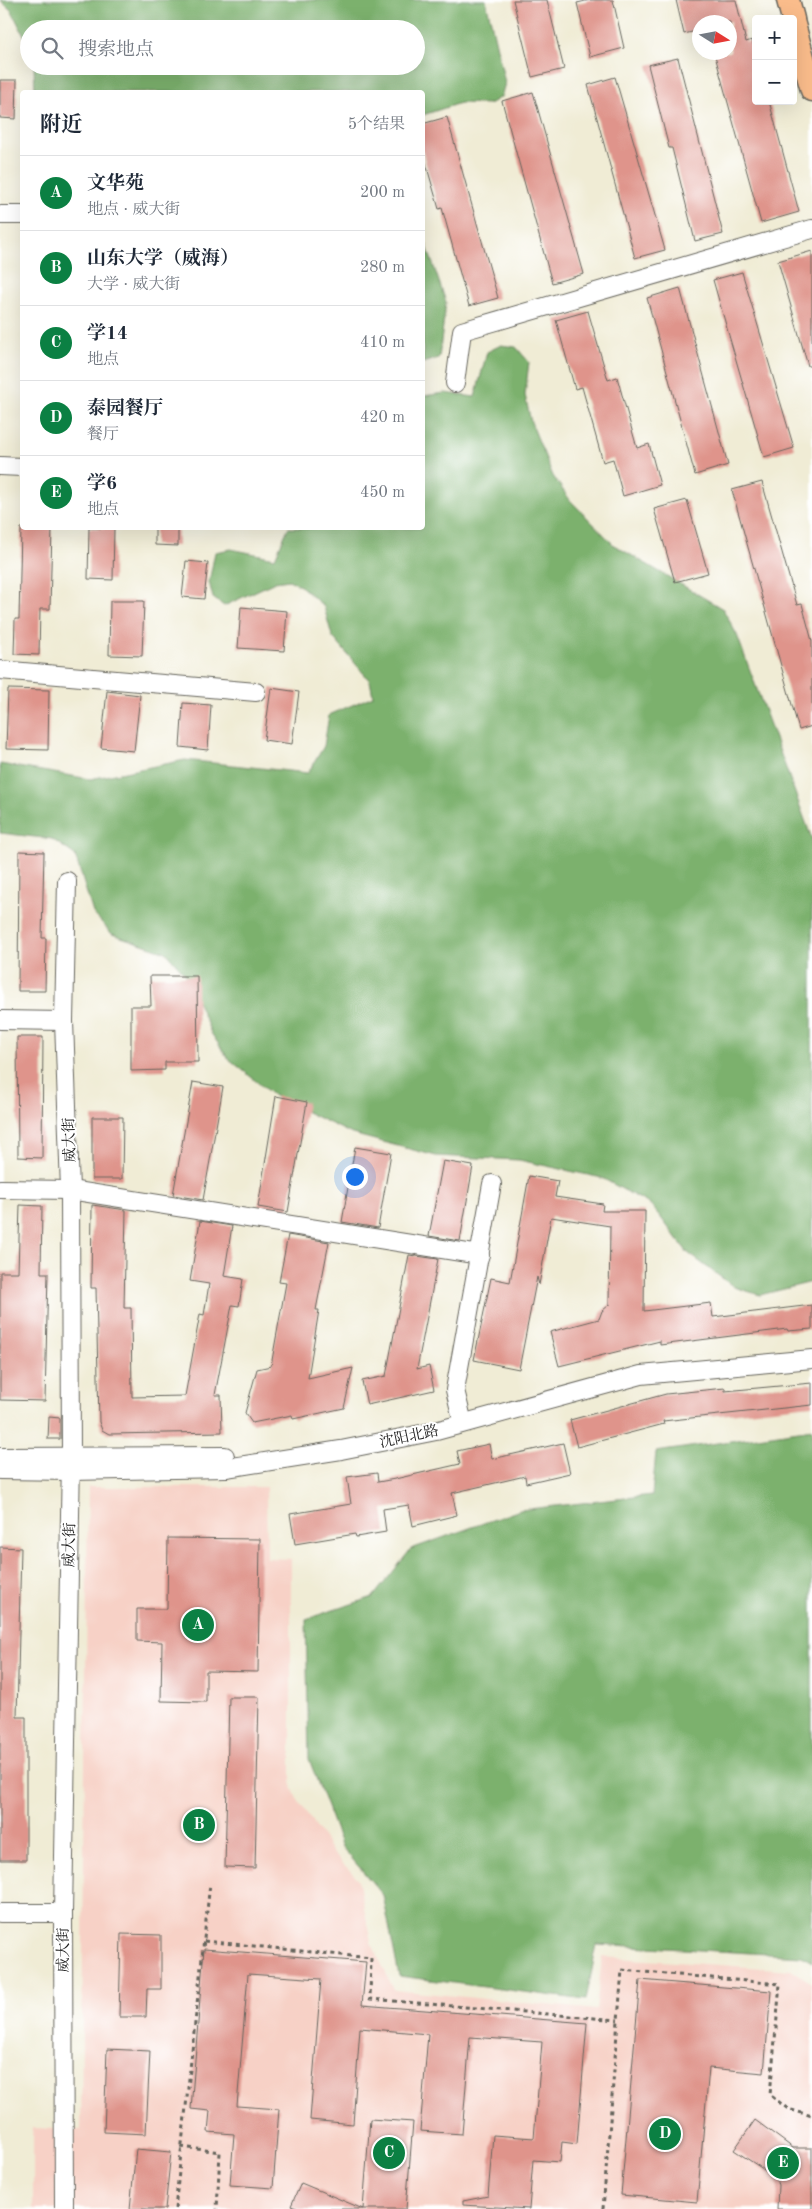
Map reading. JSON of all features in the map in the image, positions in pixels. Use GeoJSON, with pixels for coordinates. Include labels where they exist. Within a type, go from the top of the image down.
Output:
{"type":"FeatureCollection","features":[{"type":"Feature","properties":{"kind":"main road"},"geometry":{"type":"LineString","coordinates":[[788,0],[792,15]]}},
{"type":"Feature","properties":{"kind":"main road"},"geometry":{"type":"LineString","coordinates":[[797,35],[812,90]]}},
{"type":"Feature","properties":{"kind":"street"},"geometry":{"type":"LineString","coordinates":[[0,215],[20,215]]}},
{"type":"Feature","properties":{"kind":"street"},"geometry":{"type":"LineString","coordinates":[[455,383],[462,331],[812,229]]}},
{"type":"Feature","properties":{"kind":"street"},"geometry":{"type":"LineString","coordinates":[[0,466],[20,467]]}},
{"type":"Feature","properties":{"kind":"street"},"geometry":{"type":"LineString","coordinates":[[0,670],[256,692]]}},
{"type":"Feature","properties":{"kind":"street","name":"威大街"},"geometry":{"type":"LineString","coordinates":[[64,2209],[63,1913],[71,1464],[70,1190],[64,1021],[67,881]]}},
{"type":"Feature","properties":{"kind":"street"},"geometry":{"type":"LineString","coordinates":[[0,1020],[64,1021]]}},
{"type":"Feature","properties":{"kind":"street"},"geometry":{"type":"LineString","coordinates":[[462,1418],[455,1390],[492,1184]]}},
{"type":"Feature","properties":{"kind":"street"},"geometry":{"type":"LineString","coordinates":[[0,1189],[70,1190],[480,1255]]}},
{"type":"Feature","properties":{"kind":"street","name":"沈阳北路"},"geometry":{"type":"LineString","coordinates":[[462,1418],[628,1366],[812,1348]]}},
{"type":"Feature","properties":{"kind":"street","name":"沈阳北路"},"geometry":{"type":"LineString","coordinates":[[0,1470],[71,1464],[228,1456],[342,1439],[428,1422],[462,1418],[642,1375],[812,1359]]}},
{"type":"Feature","properties":{"kind":"street","name":"沈阳北路"},"geometry":{"type":"LineString","coordinates":[[0,1457],[71,1464]]}},
{"type":"Feature","properties":{"kind":"street"},"geometry":{"type":"LineString","coordinates":[[0,1912],[63,1913]]}},
{"type":"Feature","properties":{"kind":"path"},"geometry":{"type":"LineString","coordinates":[[175,2209],[210,1883]]}},
{"type":"Feature","properties":{"kind":"path"},"geometry":{"type":"LineString","coordinates":[[204,1941],[371,1958],[370,1999],[618,2020]]}},
{"type":"Feature","properties":{"kind":"path"},"geometry":{"type":"LineString","coordinates":[[603,2209],[622,1970],[780,1984],[770,2095],[788,2110],[812,2116]]}},
{"type":"Feature","properties":{"kind":"path"},"geometry":{"type":"LineString","coordinates":[[181,2147],[220,2152],[217,2209]]}},
{"type":"Feature","properties":{"kind":"shaded area"},"geometry":{"type":"Polygon","coordinates":[[[88,1487],[266,1487],[267,1558],[291,1559],[291,1782],[296,1797],[333,1853],[358,1879],[371,1942],[394,1990],[596,2010],[602,1957],[791,1970],[812,1983],[812,2209],[33,2209],[33,2128],[81,2130],[88,1487]]]}},
{"type":"Feature","properties":{"kind":"green space"},"geometry":{"type":"Polygon","coordinates":[[[0,0],[486,0],[505,83],[501,97],[489,104],[460,103],[425,114],[425,90],[35,90],[34,75],[425,75],[425,20],[20,20],[20,27],[11,10],[0,0]]]}},
{"type":"Feature","properties":{"kind":"green space"},"geometry":{"type":"Polygon","coordinates":[[[425,241],[446,302],[439,358],[425,362],[425,241]]]}},
{"type":"Feature","properties":{"kind":"green space"},"geometry":{"type":"Polygon","coordinates":[[[501,345],[516,347],[529,362],[525,395],[531,422],[553,476],[570,500],[614,545],[723,609],[737,635],[812,839],[812,1282],[760,1295],[734,1287],[688,1253],[651,1205],[602,1178],[519,1160],[436,1156],[352,1134],[274,1096],[228,1058],[211,1033],[186,975],[166,952],[112,934],[93,913],[75,855],[52,839],[0,833],[0,764],[90,779],[185,760],[308,773],[324,746],[329,715],[373,696],[370,681],[332,636],[324,607],[302,587],[289,580],[275,582],[224,606],[213,598],[209,582],[215,552],[231,549],[275,558],[287,530],[425,530],[425,396],[445,393],[475,397],[487,352],[501,345]]]}},
{"type":"Feature","properties":{"kind":"green space"},"geometry":{"type":"Polygon","coordinates":[[[812,1429],[812,1962],[802,1956],[597,1944],[586,2000],[399,1976],[383,1895],[342,1847],[309,1759],[306,1619],[373,1597],[411,1549],[520,1510],[652,1495],[656,1452],[812,1429]]]}},
{"type":"Feature","properties":{"kind":"building"},"geometry":{"type":"Polygon","coordinates":[[[513,0],[547,0],[564,69],[532,77],[513,0]]]}},
{"type":"Feature","properties":{"kind":"building"},"geometry":{"type":"Polygon","coordinates":[[[590,0],[613,0],[624,48],[590,57],[577,3],[590,0]]]}},
{"type":"Feature","properties":{"kind":"building"},"geometry":{"type":"Polygon","coordinates":[[[676,0],[736,0],[746,42],[752,40],[752,105],[770,105],[799,212],[761,223],[716,60],[737,60],[737,15],[692,15],[692,32],[684,34],[676,0]]]}},
{"type":"Feature","properties":{"kind":"building"},"geometry":{"type":"Polygon","coordinates":[[[678,58],[723,234],[695,241],[672,148],[669,148],[648,65],[678,58]]]}},
{"type":"Feature","properties":{"kind":"building"},"geometry":{"type":"Polygon","coordinates":[[[615,77],[665,250],[635,258],[588,85],[615,77]]]}},
{"type":"Feature","properties":{"kind":"building"},"geometry":{"type":"Polygon","coordinates":[[[0,80],[17,80],[16,119],[0,118],[0,80]]]}},
{"type":"Feature","properties":{"kind":"building"},"geometry":{"type":"Polygon","coordinates":[[[533,92],[584,274],[552,283],[502,101],[533,92]]]}},
{"type":"Feature","properties":{"kind":"building"},"geometry":{"type":"Polygon","coordinates":[[[447,117],[498,298],[469,306],[442,208],[439,209],[425,160],[425,123],[447,117]]]}},
{"type":"Feature","properties":{"kind":"building"},"geometry":{"type":"Polygon","coordinates":[[[812,251],[812,366],[808,366],[778,261],[812,251]]]}},
{"type":"Feature","properties":{"kind":"building"},"geometry":{"type":"Polygon","coordinates":[[[742,272],[794,448],[764,457],[713,280],[742,272]]]}},
{"type":"Feature","properties":{"kind":"building"},"geometry":{"type":"Polygon","coordinates":[[[680,288],[728,465],[695,475],[647,298],[680,288]]]}},
{"type":"Feature","properties":{"kind":"building"},"geometry":{"type":"Polygon","coordinates":[[[588,311],[608,380],[617,377],[637,448],[649,444],[660,485],[623,496],[613,459],[603,462],[582,387],[575,389],[556,320],[588,311]]]}},
{"type":"Feature","properties":{"kind":"building"},"geometry":{"type":"Polygon","coordinates":[[[762,482],[797,605],[802,604],[812,641],[812,726],[799,730],[732,490],[762,482]]]}},
{"type":"Feature","properties":{"kind":"building"},"geometry":{"type":"Polygon","coordinates":[[[687,500],[708,573],[675,582],[654,509],[687,500]]]}},
{"type":"Feature","properties":{"kind":"building"},"geometry":{"type":"Polygon","coordinates":[[[21,530],[52,530],[50,609],[40,609],[39,655],[14,654],[15,619],[19,619],[21,530]]]}},
{"type":"Feature","properties":{"kind":"building"},"geometry":{"type":"Polygon","coordinates":[[[89,530],[114,530],[113,580],[88,579],[89,530]]]}},
{"type":"Feature","properties":{"kind":"building"},"geometry":{"type":"Polygon","coordinates":[[[155,530],[178,530],[178,546],[155,545],[155,530]]]}},
{"type":"Feature","properties":{"kind":"building"},"geometry":{"type":"Polygon","coordinates":[[[186,561],[208,563],[204,599],[182,597],[186,561]]]}},
{"type":"Feature","properties":{"kind":"building"},"geometry":{"type":"Polygon","coordinates":[[[110,601],[144,601],[142,656],[109,655],[110,601]]]}},
{"type":"Feature","properties":{"kind":"building"},"geometry":{"type":"Polygon","coordinates":[[[241,607],[287,611],[284,651],[238,648],[241,607]]]}},
{"type":"Feature","properties":{"kind":"building"},"geometry":{"type":"Polygon","coordinates":[[[271,688],[299,692],[292,744],[264,740],[271,688]]]}},
{"type":"Feature","properties":{"kind":"building"},"geometry":{"type":"Polygon","coordinates":[[[8,689],[49,690],[48,750],[6,749],[8,689]]]}},
{"type":"Feature","properties":{"kind":"building"},"geometry":{"type":"Polygon","coordinates":[[[107,691],[140,695],[134,751],[101,748],[107,691]]]}},
{"type":"Feature","properties":{"kind":"building"},"geometry":{"type":"Polygon","coordinates":[[[183,703],[211,705],[208,750],[180,747],[183,703]]]}},
{"type":"Feature","properties":{"kind":"building"},"geometry":{"type":"Polygon","coordinates":[[[19,851],[44,852],[42,938],[46,938],[45,991],[18,991],[19,851]]]}},
{"type":"Feature","properties":{"kind":"building"},"geometry":{"type":"Polygon","coordinates":[[[150,976],[197,976],[198,1062],[165,1062],[165,1070],[131,1071],[131,1006],[151,1006],[150,976]]]}},
{"type":"Feature","properties":{"kind":"building"},"geometry":{"type":"Polygon","coordinates":[[[17,1037],[43,1037],[42,1158],[18,1157],[17,1037]]]}},
{"type":"Feature","properties":{"kind":"building"},"geometry":{"type":"Polygon","coordinates":[[[193,1082],[223,1087],[203,1200],[173,1195],[193,1082]]]}},
{"type":"Feature","properties":{"kind":"building"},"geometry":{"type":"Polygon","coordinates":[[[276,1096],[307,1102],[288,1212],[258,1207],[276,1096]]]}},
{"type":"Feature","properties":{"kind":"building"},"geometry":{"type":"Polygon","coordinates":[[[92,1117],[123,1117],[122,1179],[92,1179],[92,1117]]]}},
{"type":"Feature","properties":{"kind":"building"},"geometry":{"type":"Polygon","coordinates":[[[355,1147],[391,1153],[378,1228],[342,1222],[355,1147]]]}},
{"type":"Feature","properties":{"kind":"building"},"geometry":{"type":"Polygon","coordinates":[[[443,1161],[473,1166],[460,1241],[429,1236],[443,1161]]]}},
{"type":"Feature","properties":{"kind":"building"},"geometry":{"type":"Polygon","coordinates":[[[529,1176],[558,1181],[555,1197],[603,1204],[602,1211],[645,1211],[644,1311],[711,1303],[713,1317],[812,1305],[812,1329],[788,1331],[787,1329],[660,1345],[660,1341],[559,1366],[550,1332],[599,1319],[602,1311],[609,1305],[610,1226],[551,1217],[539,1285],[537,1277],[519,1369],[474,1360],[491,1278],[510,1282],[529,1176]]]}},
{"type":"Feature","properties":{"kind":"building"},"geometry":{"type":"Polygon","coordinates":[[[20,1205],[42,1206],[41,1273],[48,1273],[45,1401],[0,1400],[0,1272],[18,1272],[20,1205]]]}},
{"type":"Feature","properties":{"kind":"building"},"geometry":{"type":"Polygon","coordinates":[[[92,1205],[126,1210],[124,1308],[131,1308],[132,1397],[185,1396],[200,1314],[204,1315],[209,1284],[190,1281],[200,1221],[232,1226],[224,1276],[243,1279],[239,1306],[232,1305],[215,1395],[221,1395],[222,1432],[109,1434],[102,1430],[99,1422],[96,1288],[91,1288],[92,1205]]]}},
{"type":"Feature","properties":{"kind":"building"},"geometry":{"type":"Polygon","coordinates":[[[288,1235],[329,1242],[316,1310],[319,1310],[308,1378],[353,1368],[344,1408],[293,1419],[292,1415],[252,1423],[245,1413],[257,1369],[271,1366],[286,1283],[279,1282],[288,1235]]]}},
{"type":"Feature","properties":{"kind":"building"},"geometry":{"type":"Polygon","coordinates":[[[409,1255],[438,1259],[417,1369],[429,1366],[434,1390],[367,1405],[362,1381],[386,1376],[409,1255]]]}},
{"type":"Feature","properties":{"kind":"building"},"geometry":{"type":"Polygon","coordinates":[[[812,1383],[812,1405],[663,1421],[664,1424],[577,1447],[570,1420],[666,1394],[725,1388],[725,1391],[812,1383]]]}},
{"type":"Feature","properties":{"kind":"building"},"geometry":{"type":"Polygon","coordinates":[[[49,1417],[60,1418],[60,1439],[48,1439],[49,1417]]]}},
{"type":"Feature","properties":{"kind":"building"},"geometry":{"type":"Polygon","coordinates":[[[563,1443],[570,1473],[526,1483],[525,1476],[452,1493],[457,1515],[413,1526],[409,1505],[383,1509],[386,1532],[356,1537],[355,1534],[295,1544],[290,1514],[351,1504],[347,1477],[377,1473],[378,1482],[460,1464],[457,1451],[489,1444],[492,1459],[563,1443]]]}},
{"type":"Feature","properties":{"kind":"building"},"geometry":{"type":"Polygon","coordinates":[[[168,1538],[260,1539],[258,1672],[206,1671],[206,1702],[161,1701],[162,1642],[137,1641],[137,1609],[167,1609],[168,1538]]]}},
{"type":"Feature","properties":{"kind":"building"},"geometry":{"type":"Polygon","coordinates":[[[0,1547],[21,1548],[17,1717],[26,1717],[26,1860],[0,1860],[0,1547]]]}},
{"type":"Feature","properties":{"kind":"building"},"geometry":{"type":"Polygon","coordinates":[[[229,1697],[259,1697],[255,1868],[225,1867],[229,1697]]]}},
{"type":"Feature","properties":{"kind":"building"},"geometry":{"type":"Polygon","coordinates":[[[121,1934],[161,1935],[161,1989],[147,1989],[146,2017],[119,2017],[121,1934]]]}},
{"type":"Feature","properties":{"kind":"building"},"geometry":{"type":"Polygon","coordinates":[[[204,1949],[366,1962],[362,2005],[587,2023],[577,2144],[562,2142],[560,2162],[533,2160],[529,2209],[463,2205],[463,2201],[488,2196],[493,2135],[534,2138],[542,2042],[470,2037],[462,2134],[420,2131],[428,2034],[360,2028],[353,2124],[310,2120],[321,1979],[248,1974],[237,2106],[279,2109],[273,2188],[230,2185],[234,2134],[208,2132],[210,2111],[191,2109],[204,1949]]]}},
{"type":"Feature","properties":{"kind":"building"},"geometry":{"type":"Polygon","coordinates":[[[640,1980],[771,1991],[764,2073],[709,2068],[697,2202],[621,2195],[640,1980]]]}},
{"type":"Feature","properties":{"kind":"building"},"geometry":{"type":"Polygon","coordinates":[[[107,2049],[150,2051],[146,2134],[104,2132],[107,2049]]]}},
{"type":"Feature","properties":{"kind":"building"},"geometry":{"type":"Polygon","coordinates":[[[370,2119],[413,2122],[406,2209],[363,2209],[370,2119]]]}},
{"type":"Feature","properties":{"kind":"building"},"geometry":{"type":"Polygon","coordinates":[[[755,2120],[793,2148],[812,2148],[812,2209],[777,2209],[778,2185],[775,2177],[734,2150],[755,2120]]]}},
{"type":"Feature","properties":{"kind":"building"},"geometry":{"type":"Polygon","coordinates":[[[136,2149],[171,2152],[165,2209],[130,2209],[136,2149]]]}},
{"type":"Feature","properties":{"kind":"building"},"geometry":{"type":"Polygon","coordinates":[[[301,2183],[363,2209],[299,2209],[291,2206],[301,2183]]]}},
{"type":"Feature","properties":{"kind":"place","name":"文华苑"},"geometry":{"type":"Point","coordinates":[198,1625]}},
{"type":"Feature","properties":{"kind":"place","name":"山东大学（威海）"},"geometry":{"type":"Point","coordinates":[199,1825]}},
{"type":"Feature","properties":{"kind":"place","name":"泰园餐厅"},"geometry":{"type":"Point","coordinates":[665,2134]}},
{"type":"Feature","properties":{"kind":"place","name":"学14"},"geometry":{"type":"Point","coordinates":[389,2153]}},
{"type":"Feature","properties":{"kind":"place","name":"学6"},"geometry":{"type":"Point","coordinates":[783,2163]}}]}
